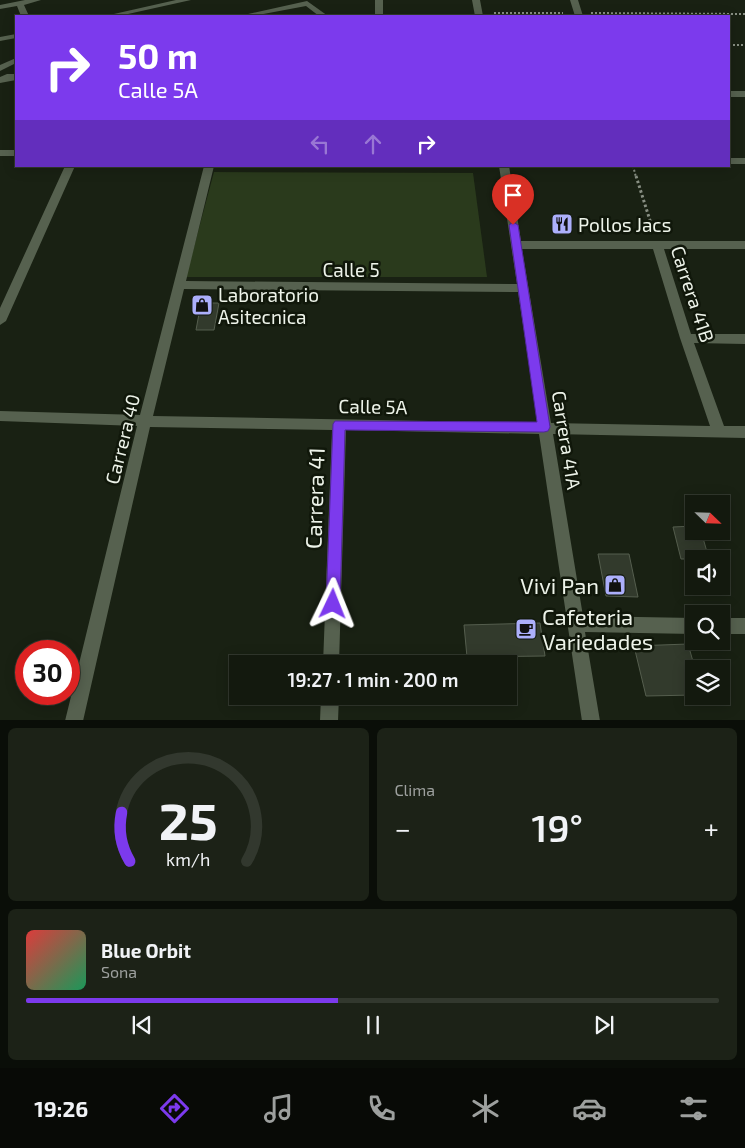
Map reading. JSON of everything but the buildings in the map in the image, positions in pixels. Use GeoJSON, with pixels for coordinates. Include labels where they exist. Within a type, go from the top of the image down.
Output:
{"type":"FeatureCollection","features":[{"type":"Feature","properties":{"kind":"street"},"geometry":{"type":"LineString","coordinates":[[0,7],[36,0]]}},
{"type":"Feature","properties":{"kind":"street"},"geometry":{"type":"LineString","coordinates":[[114,15],[186,0]]}},
{"type":"Feature","properties":{"kind":"street"},"geometry":{"type":"LineString","coordinates":[[379,0],[379,15]]}},
{"type":"Feature","properties":{"kind":"street"},"geometry":{"type":"LineString","coordinates":[[476,0],[479,14]]}},
{"type":"Feature","properties":{"kind":"street"},"geometry":{"type":"LineString","coordinates":[[574,0],[578,15]]}},
{"type":"Feature","properties":{"kind":"street"},"geometry":{"type":"LineString","coordinates":[[19,3],[25,15]]}},
{"type":"Feature","properties":{"kind":"street"},"geometry":{"type":"LineString","coordinates":[[247,15],[307,3],[323,15]]}},
{"type":"Feature","properties":{"kind":"street"},"geometry":{"type":"LineString","coordinates":[[0,39],[15,36]]}},
{"type":"Feature","properties":{"kind":"street"},"geometry":{"type":"LineString","coordinates":[[0,68],[15,60]]}},
{"type":"Feature","properties":{"kind":"street"},"geometry":{"type":"LineString","coordinates":[[730,94],[745,94]]}},
{"type":"Feature","properties":{"kind":"street"},"geometry":{"type":"LineString","coordinates":[[0,153],[15,153]]}},
{"type":"Feature","properties":{"kind":"street"},"geometry":{"type":"LineString","coordinates":[[730,161],[745,161]]}},
{"type":"Feature","properties":{"kind":"street"},"geometry":{"type":"LineString","coordinates":[[0,321],[70,167]]}},
{"type":"Feature","properties":{"kind":"street","name":"Carrera 40"},"geometry":{"type":"LineString","coordinates":[[74,720],[145,421],[209,167]]}},
{"type":"Feature","properties":{"kind":"street","name":"Carrera 41A"},"geometry":{"type":"LineString","coordinates":[[504,167],[592,720]]}},
{"type":"Feature","properties":{"kind":"street"},"geometry":{"type":"LineString","coordinates":[[516,245],[745,245]]}},
{"type":"Feature","properties":{"kind":"street","name":"Carrera 41B"},"geometry":{"type":"LineString","coordinates":[[657,245],[686,338],[719,432]]}},
{"type":"Feature","properties":{"kind":"street","name":"Calle 5"},"geometry":{"type":"LineString","coordinates":[[179,285],[523,288]]}},
{"type":"Feature","properties":{"kind":"street"},"geometry":{"type":"LineString","coordinates":[[686,338],[745,339]]}},
{"type":"Feature","properties":{"kind":"street","name":"Calle 5A"},"geometry":{"type":"LineString","coordinates":[[0,416],[145,421],[745,432]]}},
{"type":"Feature","properties":{"kind":"street","name":"Carrera 41"},"geometry":{"type":"LineString","coordinates":[[331,655],[339,424]]}},
{"type":"Feature","properties":{"kind":"street"},"geometry":{"type":"LineString","coordinates":[[576,624],[685,626]]}},
{"type":"Feature","properties":{"kind":"street"},"geometry":{"type":"LineString","coordinates":[[730,626],[745,626]]}},
{"type":"Feature","properties":{"kind":"street"},"geometry":{"type":"LineString","coordinates":[[329,720],[330,705]]}},
{"type":"Feature","properties":{"kind":"path"},"geometry":{"type":"LineString","coordinates":[[479,14],[745,14]]}},
{"type":"Feature","properties":{"kind":"path"},"geometry":{"type":"LineString","coordinates":[[730,45],[745,45]]}},
{"type":"Feature","properties":{"kind":"path","name":"Carrera 41B"},"geometry":{"type":"LineString","coordinates":[[633,167],[657,245]]}},
{"type":"Feature","properties":{"kind":"green space"},"geometry":{"type":"Polygon","coordinates":[[[214,172],[473,173],[487,277],[186,277],[214,172]]]}},
{"type":"Feature","properties":{"kind":"place","name":"Pollos Jacs"},"geometry":{"type":"Point","coordinates":[562,224]}},
{"type":"Feature","properties":{"kind":"place","name":"Laboratorio Asitecnica"},"geometry":{"type":"Point","coordinates":[202,305]}},
{"type":"Feature","properties":{"kind":"place","name":"Vivi Pan"},"geometry":{"type":"Point","coordinates":[615,585]}},
{"type":"Feature","properties":{"kind":"place","name":"Cafeteria Variedades"},"geometry":{"type":"Point","coordinates":[526,629]}},
{"type":"Feature","properties":{"kind":"route"},"geometry":{"type":"LineString","coordinates":[[333,604],[339,424],[544,427],[513,225]]}}]}
